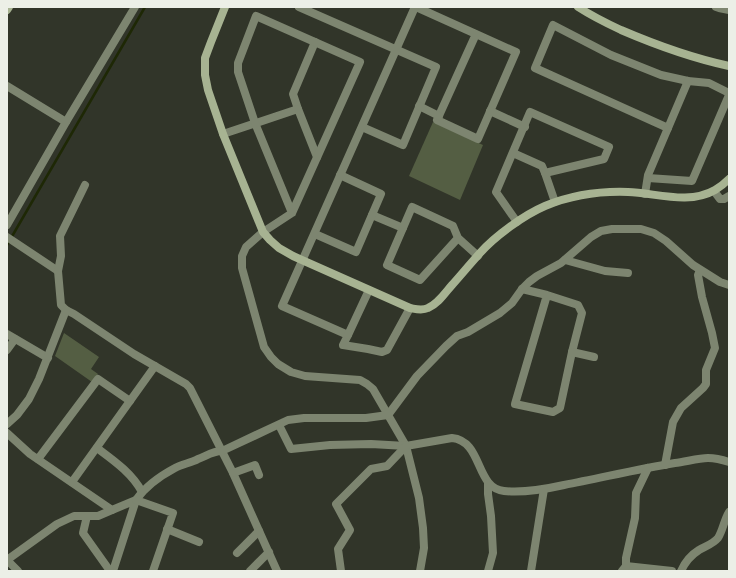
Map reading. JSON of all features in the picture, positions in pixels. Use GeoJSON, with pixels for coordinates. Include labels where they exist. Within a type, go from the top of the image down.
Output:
{"type":"FeatureCollection","features":[{"type":"Feature","properties":{"kind":"street"},"geometry":{"type":"LineString","coordinates":[[7,225],[66,122],[135,7]]}},
{"type":"Feature","properties":{"kind":"street"},"geometry":{"type":"LineString","coordinates":[[225,7],[205,58],[205,75],[208,90],[223,134],[263,232],[279,248],[303,261],[410,308],[419,310],[434,304],[494,239],[517,222],[544,206],[584,195],[606,192],[630,192],[689,198],[714,191],[729,179]]}},
{"type":"Feature","properties":{"kind":"street"},"geometry":{"type":"LineString","coordinates":[[299,7],[436,67],[403,145],[362,127]]}},
{"type":"Feature","properties":{"kind":"street"},"geometry":{"type":"LineString","coordinates":[[348,335],[282,306],[416,7],[476,34],[516,52],[478,139],[437,120],[476,34]]}},
{"type":"Feature","properties":{"kind":"street"},"geometry":{"type":"LineString","coordinates":[[578,7],[592,16],[642,39],[716,64],[729,66]]}},
{"type":"Feature","properties":{"kind":"street"},"geometry":{"type":"LineString","coordinates":[[716,7],[729,10]]}},
{"type":"Feature","properties":{"kind":"street"},"geometry":{"type":"LineString","coordinates":[[292,213],[255,123],[238,72],[238,63],[256,16],[360,62],[292,213],[263,232],[246,247],[242,256],[242,268],[264,347],[278,364],[291,372],[305,376],[360,380],[373,389],[406,446],[419,498],[423,528],[424,548],[420,571]]}},
{"type":"Feature","properties":{"kind":"street"},"geometry":{"type":"LineString","coordinates":[[648,178],[692,181],[729,94],[709,83],[661,75],[611,55],[553,25],[535,68],[668,128]]}},
{"type":"Feature","properties":{"kind":"street"},"geometry":{"type":"LineString","coordinates":[[314,42],[293,94],[317,157]]}},
{"type":"Feature","properties":{"kind":"street"},"geometry":{"type":"LineString","coordinates":[[645,194],[648,175],[688,80]]}},
{"type":"Feature","properties":{"kind":"street"},"geometry":{"type":"LineString","coordinates":[[7,86],[66,122]]}},
{"type":"Feature","properties":{"kind":"street"},"geometry":{"type":"LineString","coordinates":[[419,106],[439,116]]}},
{"type":"Feature","properties":{"kind":"street"},"geometry":{"type":"LineString","coordinates":[[223,134],[298,109]]}},
{"type":"Feature","properties":{"kind":"street"},"geometry":{"type":"LineString","coordinates":[[490,111],[525,127]]}},
{"type":"Feature","properties":{"kind":"street"},"geometry":{"type":"LineString","coordinates":[[517,222],[496,192],[525,127],[530,112],[609,147],[604,159],[545,172]]}},
{"type":"Feature","properties":{"kind":"street"},"geometry":{"type":"LineString","coordinates":[[513,153],[542,166],[555,202]]}},
{"type":"Feature","properties":{"kind":"street"},"geometry":{"type":"LineString","coordinates":[[315,234],[356,252],[381,194],[340,175]]}},
{"type":"Feature","properties":{"kind":"street"},"geometry":{"type":"LineString","coordinates":[[85,185],[60,236],[61,256],[58,271],[61,305],[66,310],[134,354],[186,384],[190,388],[233,474],[277,571]]}},
{"type":"Feature","properties":{"kind":"street"},"geometry":{"type":"LineString","coordinates":[[714,191],[720,199],[724,199],[729,196]]}},
{"type":"Feature","properties":{"kind":"street"},"geometry":{"type":"LineString","coordinates":[[458,238],[420,280],[387,265],[412,207],[453,226],[458,238],[478,256]]}},
{"type":"Feature","properties":{"kind":"street"},"geometry":{"type":"LineString","coordinates":[[372,214],[403,228]]}},
{"type":"Feature","properties":{"kind":"street"},"geometry":{"type":"LineString","coordinates":[[113,571],[136,500],[142,492],[163,476],[175,468],[198,460],[216,451],[222,451],[288,420],[304,418],[366,418],[388,415],[417,376],[457,336],[468,332],[500,313],[512,303],[522,288],[529,282],[561,263],[591,237],[601,231],[612,229],[641,229],[654,233],[666,241],[700,270],[720,282],[729,285]]}},
{"type":"Feature","properties":{"kind":"street"},"geometry":{"type":"LineString","coordinates":[[7,237],[58,271]]}},
{"type":"Feature","properties":{"kind":"street"},"geometry":{"type":"LineString","coordinates":[[565,260],[605,271],[628,273]]}},
{"type":"Feature","properties":{"kind":"street"},"geometry":{"type":"LineString","coordinates":[[665,465],[673,422],[681,408],[706,384],[706,370],[715,348],[702,297],[698,275],[700,270]]}},
{"type":"Feature","properties":{"kind":"street"},"geometry":{"type":"LineString","coordinates":[[522,288],[547,295],[578,305],[582,313],[560,408],[553,412],[515,404],[547,295]]}},
{"type":"Feature","properties":{"kind":"street"},"geometry":{"type":"LineString","coordinates":[[369,290],[343,345],[368,348],[382,352],[387,350],[410,308]]}},
{"type":"Feature","properties":{"kind":"street"},"geometry":{"type":"LineString","coordinates":[[7,424],[29,400],[48,358],[66,310]]}},
{"type":"Feature","properties":{"kind":"street"},"geometry":{"type":"LineString","coordinates":[[7,350],[11,337],[48,358]]}},
{"type":"Feature","properties":{"kind":"street"},"geometry":{"type":"LineString","coordinates":[[572,352],[594,357]]}},
{"type":"Feature","properties":{"kind":"street"},"geometry":{"type":"LineString","coordinates":[[72,482],[155,366]]}},
{"type":"Feature","properties":{"kind":"street"},"geometry":{"type":"LineString","coordinates":[[38,459],[98,378],[130,401]]}},
{"type":"Feature","properties":{"kind":"street"},"geometry":{"type":"LineString","coordinates":[[279,425],[291,449],[336,444],[406,446],[460,438],[467,443],[478,461],[488,483],[493,552],[488,571]]}},
{"type":"Feature","properties":{"kind":"street"},"geometry":{"type":"LineString","coordinates":[[7,433],[30,454],[112,510]]}},
{"type":"Feature","properties":{"kind":"street"},"geometry":{"type":"LineString","coordinates":[[341,571],[338,549],[350,530],[336,504],[371,469],[387,466],[406,446]]}},
{"type":"Feature","properties":{"kind":"street"},"geometry":{"type":"LineString","coordinates":[[97,448],[121,466],[142,492]]}},
{"type":"Feature","properties":{"kind":"street"},"geometry":{"type":"LineString","coordinates":[[488,483],[494,488],[511,492],[544,489],[648,468],[708,458],[729,462]]}},
{"type":"Feature","properties":{"kind":"street"},"geometry":{"type":"LineString","coordinates":[[233,474],[255,465],[259,475]]}},
{"type":"Feature","properties":{"kind":"street"},"geometry":{"type":"LineString","coordinates":[[648,468],[636,493],[635,518],[624,568],[672,571]]}},
{"type":"Feature","properties":{"kind":"street"},"geometry":{"type":"LineString","coordinates":[[531,571],[544,489]]}},
{"type":"Feature","properties":{"kind":"street"},"geometry":{"type":"LineString","coordinates":[[18,571],[7,560],[57,524],[74,516],[98,516],[136,500],[173,513],[153,571]]}},
{"type":"Feature","properties":{"kind":"street"},"geometry":{"type":"LineString","coordinates":[[681,571],[690,556],[712,544],[718,538],[725,518],[729,512]]}},
{"type":"Feature","properties":{"kind":"street"},"geometry":{"type":"LineString","coordinates":[[87,516],[83,533],[110,571]]}},
{"type":"Feature","properties":{"kind":"street"},"geometry":{"type":"LineString","coordinates":[[167,529],[199,542]]}},
{"type":"Feature","properties":{"kind":"street"},"geometry":{"type":"LineString","coordinates":[[237,553],[259,531]]}},
{"type":"Feature","properties":{"kind":"street"},"geometry":{"type":"LineString","coordinates":[[250,571],[269,552]]}},
{"type":"Feature","properties":{"kind":"green space"},"geometry":{"type":"Polygon","coordinates":[[[433,122],[483,145],[460,200],[409,176],[433,122]]]}},
{"type":"Feature","properties":{"kind":"green space"},"geometry":{"type":"Polygon","coordinates":[[[64,333],[99,357],[91,369],[98,374],[92,382],[55,356],[64,333]]]}},
{"type":"Feature","properties":{"kind":"waterway"},"geometry":{"type":"LineString","coordinates":[[7,245],[145,7]]}}]}
